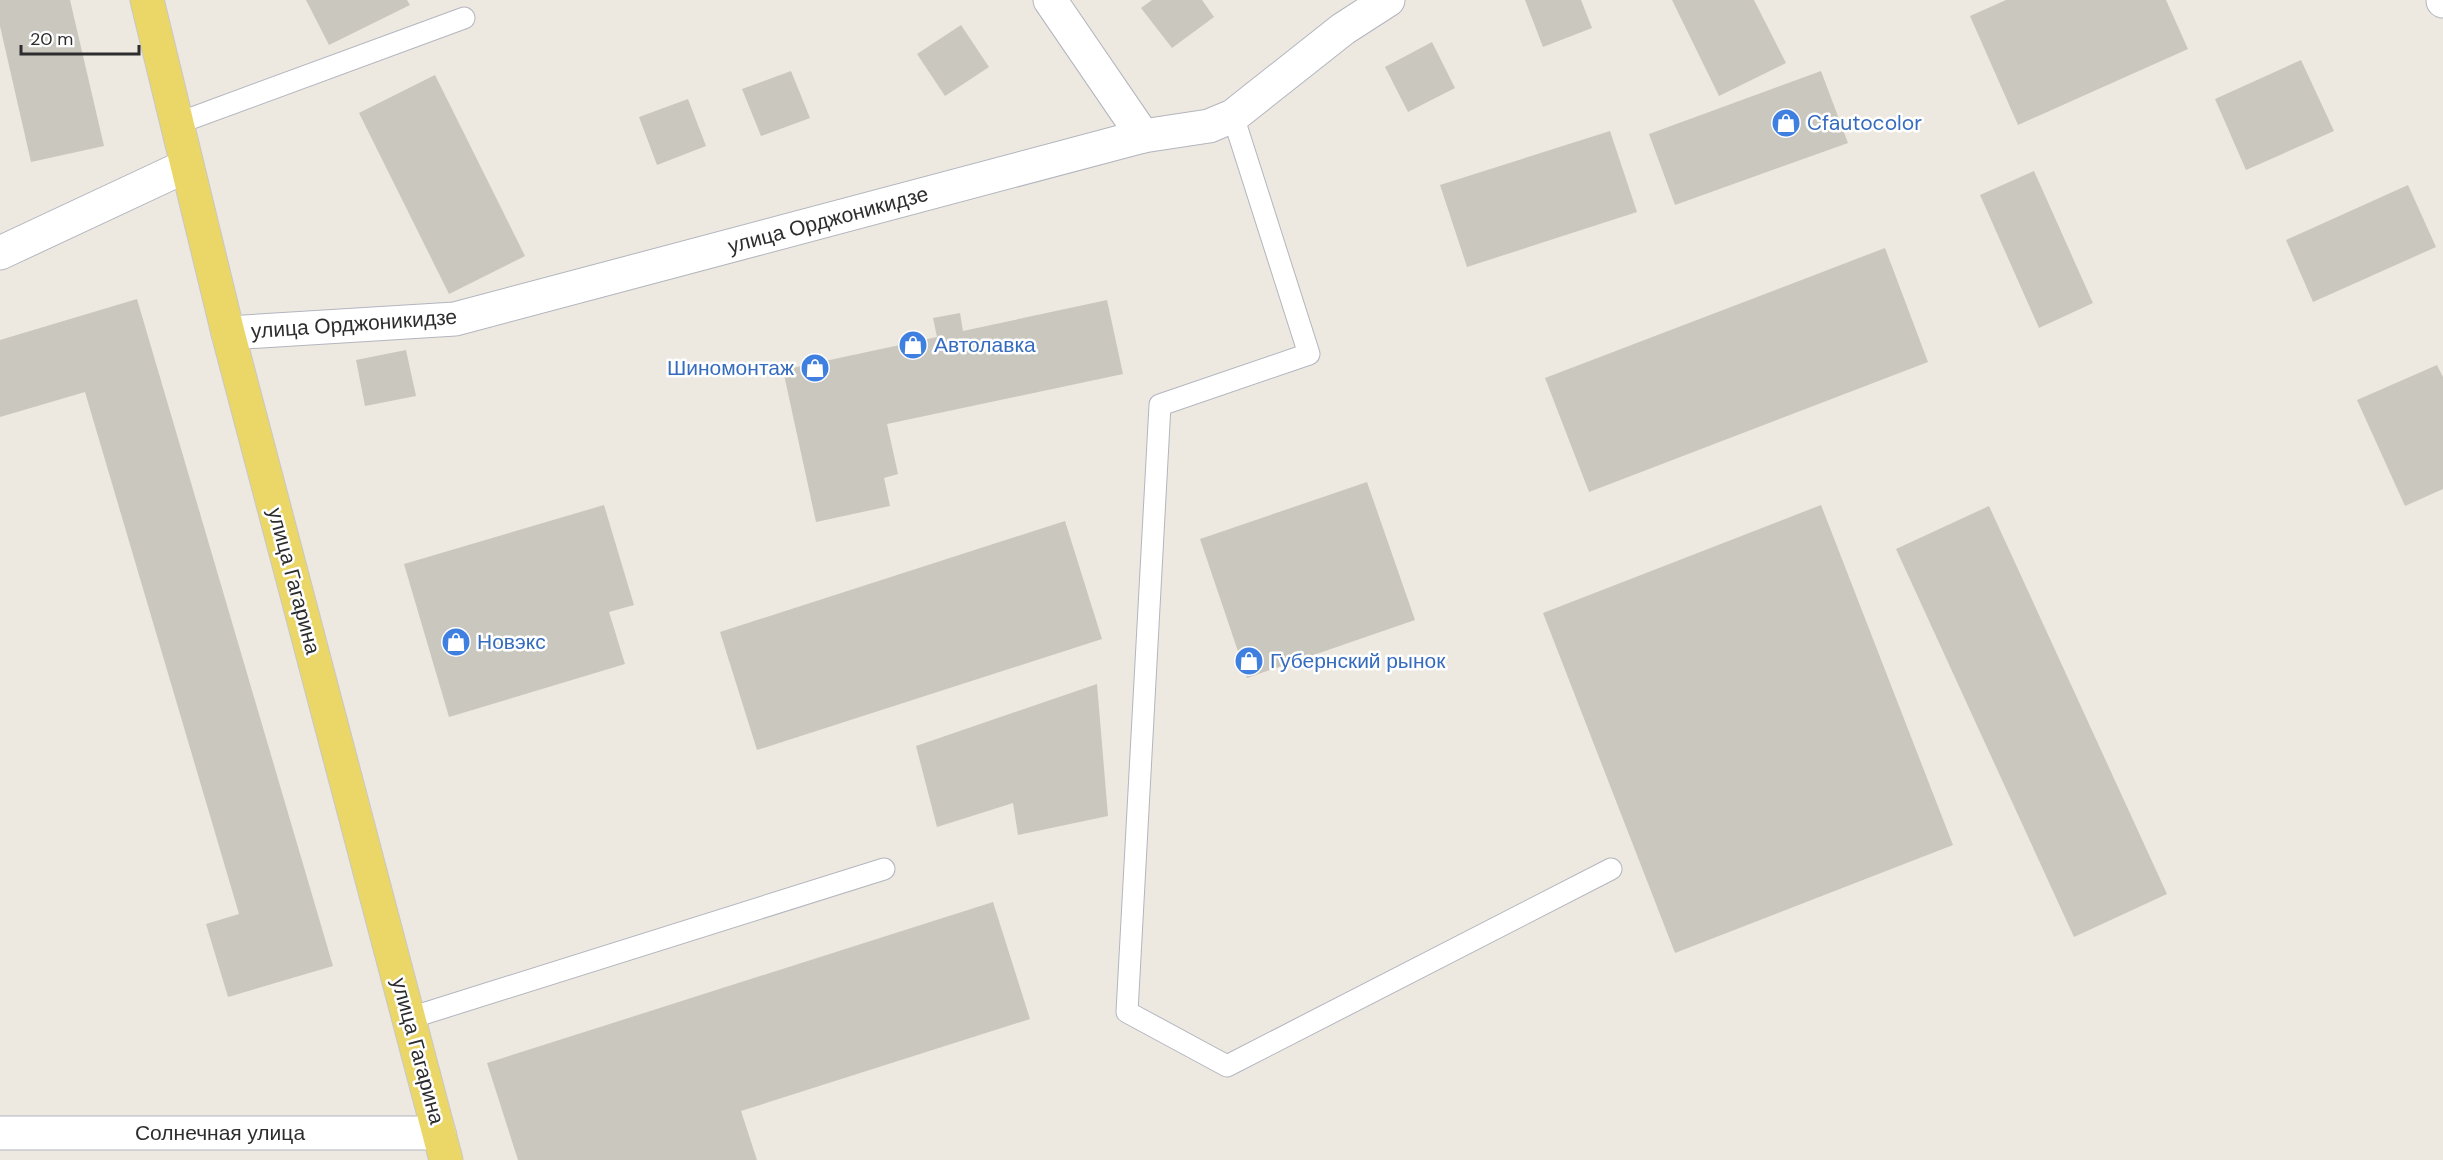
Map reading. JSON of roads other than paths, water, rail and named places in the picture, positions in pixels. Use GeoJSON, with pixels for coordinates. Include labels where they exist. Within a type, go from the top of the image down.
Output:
{"type":"FeatureCollection","features":[{"type":"Feature","properties":{"kind":"main road","name":"улица Гагарина"},"geometry":{"type":"LineString","coordinates":[[147,0],[228,333],[443,1147]]}},
{"type":"Feature","properties":{"kind":"street"},"geometry":{"type":"LineString","coordinates":[[1050,0],[1143,136]]}},
{"type":"Feature","properties":{"kind":"street","name":"улица Орджоникидзе"},"geometry":{"type":"LineString","coordinates":[[228,333],[455,318],[1143,136],[1209,126],[1233,116],[1343,29],[1388,0]]}},
{"type":"Feature","properties":{"kind":"street"},"geometry":{"type":"LineString","coordinates":[[0,253],[186,166]]}},
{"type":"Feature","properties":{"kind":"street","name":"Солнечная улица"},"geometry":{"type":"LineString","coordinates":[[0,1133],[443,1147]]}},
{"type":"Feature","properties":{"kind":"lane"},"geometry":{"type":"LineString","coordinates":[[176,124],[464,18]]}},
{"type":"Feature","properties":{"kind":"lane"},"geometry":{"type":"LineString","coordinates":[[1233,116],[1309,354],[1160,405],[1127,1012],[1227,1066],[1611,869]]}},
{"type":"Feature","properties":{"kind":"lane"},"geometry":{"type":"LineString","coordinates":[[410,1018],[884,869]]}},
{"type":"Feature","properties":{"kind":"place","name":"Cfautocolor"},"geometry":{"type":"Point","coordinates":[1786,123]}},
{"type":"Feature","properties":{"kind":"place","name":"Автолавка"},"geometry":{"type":"Point","coordinates":[913,345]}},
{"type":"Feature","properties":{"kind":"place","name":"Шиномонтаж"},"geometry":{"type":"Point","coordinates":[815,368]}},
{"type":"Feature","properties":{"kind":"place","name":"Новэкс"},"geometry":{"type":"Point","coordinates":[456,642]}},
{"type":"Feature","properties":{"kind":"place","name":"Губернский рынок"},"geometry":{"type":"Point","coordinates":[1249,661]}}]}
